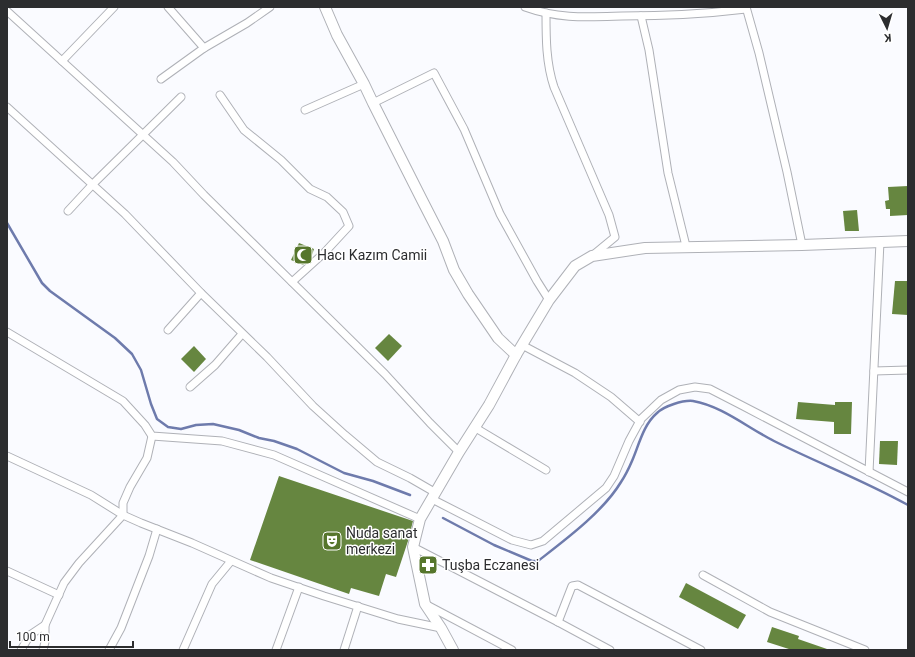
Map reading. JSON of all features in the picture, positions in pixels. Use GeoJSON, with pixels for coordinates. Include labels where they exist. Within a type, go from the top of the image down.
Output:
{"type":"FeatureCollection","features":[{"type":"Feature","properties":{"kind":"street"},"geometry":{"type":"LineString","coordinates":[[62,62],[114,7]]}},
{"type":"Feature","properties":{"kind":"street"},"geometry":{"type":"LineString","coordinates":[[168,7],[204,48]]}},
{"type":"Feature","properties":{"kind":"street"},"geometry":{"type":"LineString","coordinates":[[161,79],[204,48],[247,23],[270,7]]}},
{"type":"Feature","properties":{"kind":"street"},"geometry":{"type":"LineString","coordinates":[[325,7],[337,35],[364,84],[372,103],[434,222],[454,270],[468,294],[498,338],[516,354]]}},
{"type":"Feature","properties":{"kind":"street"},"geometry":{"type":"LineString","coordinates":[[525,7],[556,16],[589,17],[708,14],[746,8],[759,53],[787,172],[802,245]]}},
{"type":"Feature","properties":{"kind":"street"},"geometry":{"type":"LineString","coordinates":[[7,11],[32,32],[62,62],[173,162],[204,195],[385,374],[459,452]]}},
{"type":"Feature","properties":{"kind":"street"},"geometry":{"type":"LineString","coordinates":[[453,650],[425,604],[413,547],[420,519],[474,427],[489,405],[516,354],[549,300],[576,266],[592,256],[615,237],[609,215],[552,80],[548,60],[546,13]]}},
{"type":"Feature","properties":{"kind":"street"},"geometry":{"type":"LineString","coordinates":[[641,16],[649,50],[668,173],[686,246]]}},
{"type":"Feature","properties":{"kind":"street"},"geometry":{"type":"LineString","coordinates":[[372,103],[434,73],[464,129],[500,214],[549,300]]}},
{"type":"Feature","properties":{"kind":"street"},"geometry":{"type":"LineString","coordinates":[[305,110],[364,84]]}},
{"type":"Feature","properties":{"kind":"street"},"geometry":{"type":"LineString","coordinates":[[220,95],[244,130],[281,160],[310,189],[327,197],[343,212],[349,226],[292,282]]}},
{"type":"Feature","properties":{"kind":"street"},"geometry":{"type":"LineString","coordinates":[[68,211],[93,184],[181,97]]}},
{"type":"Feature","properties":{"kind":"street"},"geometry":{"type":"LineString","coordinates":[[7,107],[93,184],[124,214],[201,293],[267,357],[313,406],[345,435],[377,462],[410,478],[434,496],[512,540],[531,545],[543,541],[606,488],[614,476],[629,441],[640,422],[661,400],[679,390],[695,387],[710,389],[908,492]]}},
{"type":"Feature","properties":{"kind":"street"},"geometry":{"type":"LineString","coordinates":[[592,256],[645,248],[686,246],[802,245],[908,241]]}},
{"type":"Feature","properties":{"kind":"street"},"geometry":{"type":"LineString","coordinates":[[869,472],[880,242]]}},
{"type":"Feature","properties":{"kind":"street"},"geometry":{"type":"LineString","coordinates":[[168,330],[201,293]]}},
{"type":"Feature","properties":{"kind":"street"},"geometry":{"type":"LineString","coordinates":[[7,332],[123,401],[145,425],[152,436],[146,458],[123,503],[123,515],[79,563],[64,583],[45,625],[44,650]]}},
{"type":"Feature","properties":{"kind":"street"},"geometry":{"type":"LineString","coordinates":[[190,387],[215,365],[242,334]]}},
{"type":"Feature","properties":{"kind":"street"},"geometry":{"type":"LineString","coordinates":[[522,345],[575,373],[611,398],[640,422]]}},
{"type":"Feature","properties":{"kind":"street"},"geometry":{"type":"LineString","coordinates":[[874,371],[908,370]]}},
{"type":"Feature","properties":{"kind":"street"},"geometry":{"type":"LineString","coordinates":[[474,427],[546,470]]}},
{"type":"Feature","properties":{"kind":"street"},"geometry":{"type":"LineString","coordinates":[[152,436],[222,441],[274,455],[420,519]]}},
{"type":"Feature","properties":{"kind":"street"},"geometry":{"type":"LineString","coordinates":[[7,456],[91,495],[123,515],[271,578],[398,619],[441,628]]}},
{"type":"Feature","properties":{"kind":"street"},"geometry":{"type":"LineString","coordinates":[[109,650],[121,628],[149,556],[157,529]]}},
{"type":"Feature","properties":{"kind":"street"},"geometry":{"type":"LineString","coordinates":[[413,547],[610,650]]}},
{"type":"Feature","properties":{"kind":"street"},"geometry":{"type":"LineString","coordinates":[[183,650],[212,584],[231,561]]}},
{"type":"Feature","properties":{"kind":"street"},"geometry":{"type":"LineString","coordinates":[[7,571],[58,595]]}},
{"type":"Feature","properties":{"kind":"street"},"geometry":{"type":"LineString","coordinates":[[704,575],[770,612],[865,650]]}},
{"type":"Feature","properties":{"kind":"street"},"geometry":{"type":"LineString","coordinates":[[558,622],[572,586],[578,585],[593,591],[701,650]]}},
{"type":"Feature","properties":{"kind":"street"},"geometry":{"type":"LineString","coordinates":[[276,650],[299,587]]}},
{"type":"Feature","properties":{"kind":"street"},"geometry":{"type":"LineString","coordinates":[[425,604],[512,650]]}},
{"type":"Feature","properties":{"kind":"street"},"geometry":{"type":"LineString","coordinates":[[344,650],[358,606]]}},
{"type":"Feature","properties":{"kind":"street"},"geometry":{"type":"LineString","coordinates":[[21,650],[30,635],[45,625]]}},
{"type":"Feature","properties":{"kind":"building"},"geometry":{"type":"Polygon","coordinates":[[[908,186],[908,215],[890,216],[890,209],[886,209],[885,201],[889,200],[888,187],[908,186]]]}},
{"type":"Feature","properties":{"kind":"building"},"geometry":{"type":"Polygon","coordinates":[[[857,210],[859,231],[845,231],[843,211],[857,210]]]}},
{"type":"Feature","properties":{"kind":"building","name":"Hacı Kazım Camii"},"geometry":{"type":"Polygon","coordinates":[[[299,243],[314,249],[311,258],[303,265],[291,260],[299,243]]]}},
{"type":"Feature","properties":{"kind":"building"},"geometry":{"type":"Polygon","coordinates":[[[895,281],[908,281],[908,315],[892,314],[895,281]]]}},
{"type":"Feature","properties":{"kind":"building"},"geometry":{"type":"Polygon","coordinates":[[[389,334],[402,346],[388,361],[375,348],[389,334]]]}},
{"type":"Feature","properties":{"kind":"building"},"geometry":{"type":"Polygon","coordinates":[[[194,346],[206,359],[194,372],[181,359],[194,346]]]}},
{"type":"Feature","properties":{"kind":"building"},"geometry":{"type":"Polygon","coordinates":[[[798,402],[835,405],[835,402],[852,402],[851,434],[834,434],[834,422],[796,419],[798,402]]]}},
{"type":"Feature","properties":{"kind":"building"},"geometry":{"type":"Polygon","coordinates":[[[880,441],[898,441],[897,465],[879,464],[880,441]]]}},
{"type":"Feature","properties":{"kind":"building","name":"Nuda sanat merkezi"},"geometry":{"type":"Polygon","coordinates":[[[279,476],[413,521],[396,577],[386,574],[379,596],[351,588],[349,594],[250,560],[279,476]]]}},
{"type":"Feature","properties":{"kind":"building"},"geometry":{"type":"Polygon","coordinates":[[[686,583],[746,615],[738,629],[679,597],[686,583]]]}},
{"type":"Feature","properties":{"kind":"building"},"geometry":{"type":"Polygon","coordinates":[[[772,627],[799,636],[798,639],[827,650],[792,650],[767,642],[772,627]]]}},
{"type":"Feature","properties":{"kind":"waterway"},"geometry":{"type":"LineString","coordinates":[[7,223],[42,283],[50,291],[115,338],[132,354],[141,370],[157,419],[168,427],[181,429],[196,425],[213,424],[239,430],[259,438],[274,441],[297,449],[344,473],[373,481],[410,495]]}},
{"type":"Feature","properties":{"kind":"waterway"},"geometry":{"type":"LineString","coordinates":[[443,518],[494,545],[532,561],[538,561],[583,525],[613,493],[627,472],[645,429],[652,418],[660,410],[689,401],[704,404],[725,412],[764,436],[908,505]]}},
{"type":"Feature","properties":{"kind":"place","name":"Hacı Kazım Camii"},"geometry":{"type":"Point","coordinates":[303,255]}},
{"type":"Feature","properties":{"kind":"place","name":"Nuda sanat merkezi"},"geometry":{"type":"Point","coordinates":[332,541]}},
{"type":"Feature","properties":{"kind":"place","name":"Tuşba Eczanesi"},"geometry":{"type":"Point","coordinates":[428,565]}}]}
